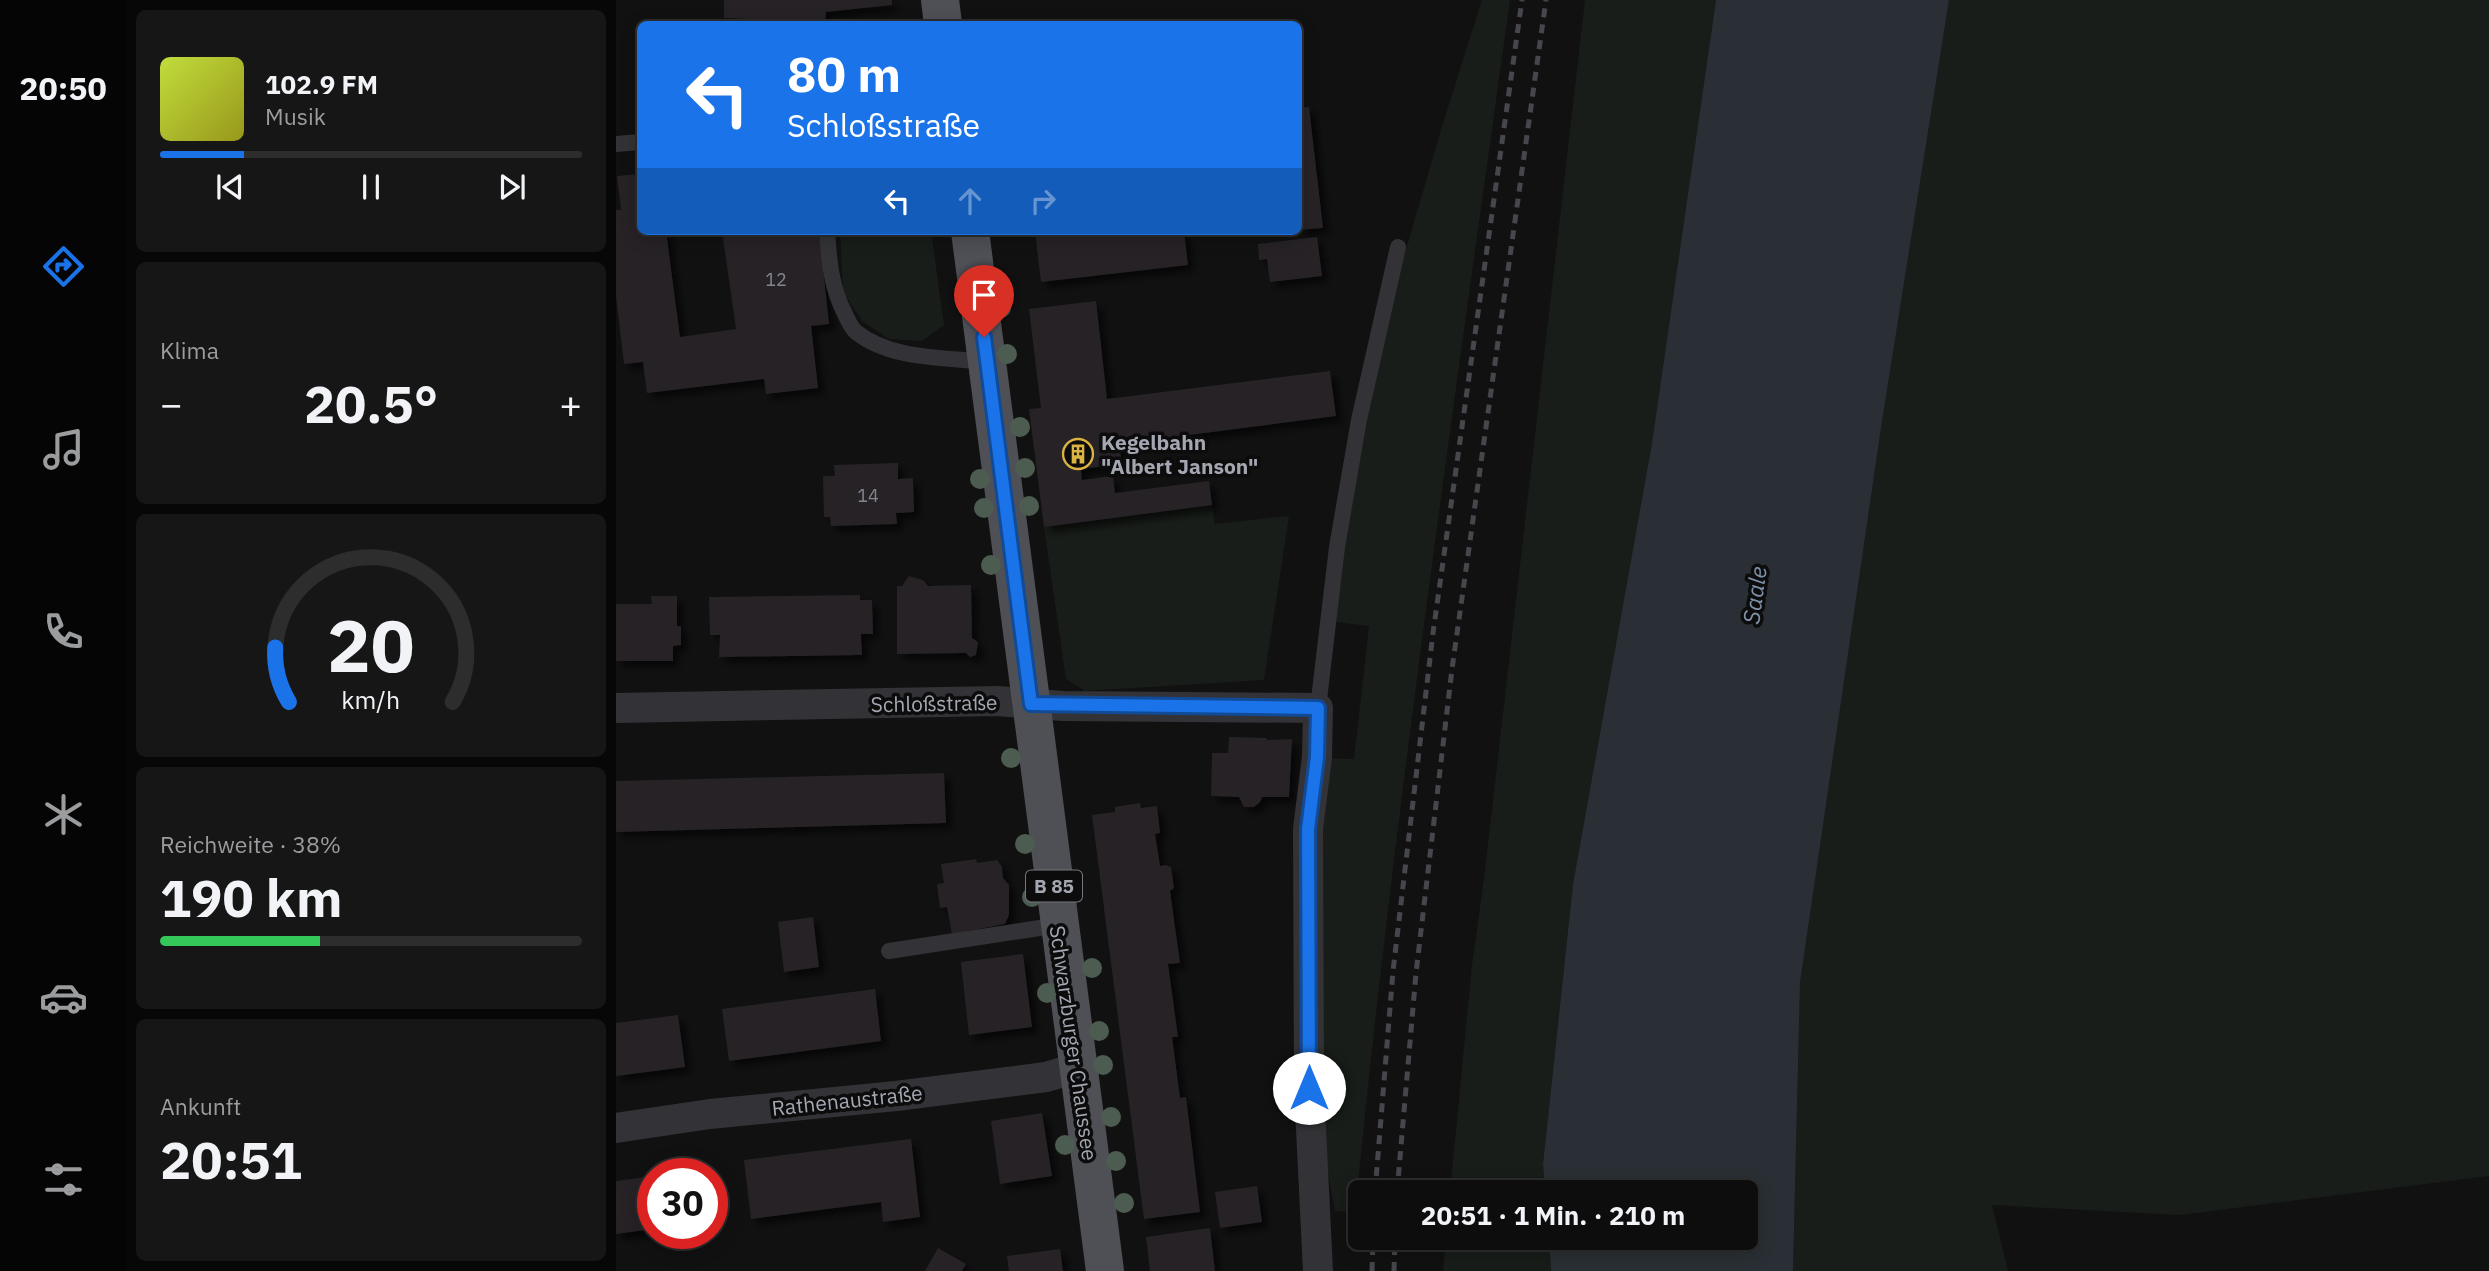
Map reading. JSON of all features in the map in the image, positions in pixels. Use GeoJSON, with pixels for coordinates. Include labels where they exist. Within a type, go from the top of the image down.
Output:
{"type":"FeatureCollection","features":[{"type":"Feature","properties":{"kind":"main road"},"geometry":{"type":"LineString","coordinates":[[940,0],[943,21]]}},
{"type":"Feature","properties":{"kind":"main road","name":"Schwarzburger Chaussee"},"geometry":{"type":"LineString","coordinates":[[971,235],[1105,1271]]}},
{"type":"Feature","properties":{"kind":"street","name":"Schloßstraße"},"geometry":{"type":"LineString","coordinates":[[616,708],[997,701],[1031,704],[1318,708]]}},
{"type":"Feature","properties":{"kind":"street"},"geometry":{"type":"LineString","coordinates":[[1318,708],[1317,757],[1308,829],[1308,882],[1309,1088],[1318,1271]]}},
{"type":"Feature","properties":{"kind":"street","name":"Rathenaustraße"},"geometry":{"type":"LineString","coordinates":[[616,1128],[710,1114],[896,1096],[1046,1077],[1077,1068]]}},
{"type":"Feature","properties":{"kind":"lane"},"geometry":{"type":"LineString","coordinates":[[616,144],[637,142]]}},
{"type":"Feature","properties":{"kind":"lane"},"geometry":{"type":"LineString","coordinates":[[827,235],[835,295],[854,331],[878,345],[910,354],[987,362]]}},
{"type":"Feature","properties":{"kind":"lane"},"geometry":{"type":"LineString","coordinates":[[1318,708],[1337,547],[1359,420],[1398,247]]}},
{"type":"Feature","properties":{"kind":"lane"},"geometry":{"type":"LineString","coordinates":[[889,951],[1059,925]]}},
{"type":"Feature","properties":{"kind":"shaded area"},"geometry":{"type":"Polygon","coordinates":[[[1482,0],[1510,0],[1407,757],[1358,1180],[1348,1180],[1348,1212],[1335,1211],[1318,1119],[1324,758],[1354,759],[1369,626],[1336,622],[1344,550],[1396,284],[1482,0]]]}},
{"type":"Feature","properties":{"kind":"shaded area"},"geometry":{"type":"Polygon","coordinates":[[[1585,0],[1716,0],[1652,443],[1573,884],[1543,1164],[1544,1180],[1451,1180],[1472,965],[1585,0]]]}},
{"type":"Feature","properties":{"kind":"shaded area"},"geometry":{"type":"Polygon","coordinates":[[[1949,0],[2489,0],[2489,1176],[2180,1215],[1992,1205],[2008,1271],[1793,1271],[1800,983],[1881,428],[1949,0]]]}},
{"type":"Feature","properties":{"kind":"shaded area"},"geometry":{"type":"Polygon","coordinates":[[[840,235],[932,235],[944,325],[922,341],[889,339],[862,321],[843,292],[840,235]]]}},
{"type":"Feature","properties":{"kind":"shaded area"},"geometry":{"type":"Polygon","coordinates":[[[1212,505],[1215,524],[1289,516],[1264,680],[1085,691],[1066,679],[1044,527],[1212,505]]]}},
{"type":"Feature","properties":{"kind":"shaded area"},"geometry":{"type":"Polygon","coordinates":[[[1445,1250],[1550,1250],[1551,1271],[1443,1271],[1445,1250]]]}},
{"type":"Feature","properties":{"kind":"water","name":"Saale"},"geometry":{"type":"Polygon","coordinates":[[[1716,0],[1949,0],[1881,428],[1800,983],[1793,1271],[1551,1271],[1550,1250],[1758,1250],[1758,1180],[1544,1180],[1543,1164],[1573,884],[1652,443],[1716,0]]]}},
{"type":"Feature","properties":{"kind":"building"},"geometry":{"type":"Polygon","coordinates":[[[724,0],[892,0],[892,5],[826,12],[825,21],[750,19],[724,18],[724,0]]]}},
{"type":"Feature","properties":{"kind":"building"},"geometry":{"type":"Polygon","coordinates":[[[1309,107],[1323,228],[1302,230],[1302,108],[1309,107]]]}},
{"type":"Feature","properties":{"kind":"building"},"geometry":{"type":"Polygon","coordinates":[[[637,174],[637,235],[667,235],[680,337],[736,329],[723,235],[819,235],[829,324],[811,326],[818,388],[766,394],[764,379],[647,393],[643,362],[624,364],[616,296],[616,210],[621,210],[617,176],[637,174]]]}},
{"type":"Feature","properties":{"kind":"building"},"geometry":{"type":"Polygon","coordinates":[[[1035,235],[1184,235],[1188,265],[1041,282],[1035,235]]]}},
{"type":"Feature","properties":{"kind":"building"},"geometry":{"type":"Polygon","coordinates":[[[1317,237],[1322,276],[1270,282],[1267,259],[1259,260],[1258,244],[1317,237]]]}},
{"type":"Feature","properties":{"kind":"building","name":"Kegelbahn \"Albert Janson\""},"geometry":{"type":"Polygon","coordinates":[[[1096,301],[1107,399],[1330,371],[1336,416],[1119,444],[1122,464],[1081,469],[1082,480],[1113,476],[1115,493],[1209,481],[1212,505],[1044,527],[1029,409],[1041,408],[1029,309],[1096,301]]]}},
{"type":"Feature","properties":{"kind":"building"},"geometry":{"type":"Polygon","coordinates":[[[898,463],[898,479],[913,478],[914,512],[896,513],[897,524],[831,526],[830,517],[824,517],[823,476],[835,476],[834,465],[898,463]]]}},
{"type":"Feature","properties":{"kind":"building"},"geometry":{"type":"Polygon","coordinates":[[[909,576],[923,580],[928,586],[971,585],[972,638],[978,642],[976,655],[897,654],[897,586],[902,586],[909,576]]]}},
{"type":"Feature","properties":{"kind":"building"},"geometry":{"type":"Polygon","coordinates":[[[860,595],[860,600],[872,600],[873,634],[861,634],[862,655],[719,657],[720,635],[710,635],[709,597],[860,595]]]}},
{"type":"Feature","properties":{"kind":"building"},"geometry":{"type":"Polygon","coordinates":[[[651,596],[677,596],[677,626],[681,626],[681,645],[673,646],[673,661],[616,661],[616,604],[652,604],[651,596]]]}},
{"type":"Feature","properties":{"kind":"building"},"geometry":{"type":"Polygon","coordinates":[[[1229,737],[1292,739],[1289,797],[1262,797],[1254,807],[1244,807],[1239,797],[1211,796],[1212,753],[1228,753],[1229,737]]]}},
{"type":"Feature","properties":{"kind":"building"},"geometry":{"type":"Polygon","coordinates":[[[944,773],[946,823],[616,832],[616,781],[944,773]]]}},
{"type":"Feature","properties":{"kind":"building"},"geometry":{"type":"Polygon","coordinates":[[[1140,803],[1141,808],[1157,806],[1160,833],[1155,834],[1160,866],[1171,867],[1174,888],[1170,891],[1180,963],[1168,964],[1178,1037],[1172,1037],[1180,1098],[1186,1097],[1200,1212],[1144,1219],[1092,815],[1115,812],[1115,807],[1140,803]]]}},
{"type":"Feature","properties":{"kind":"building"},"geometry":{"type":"Polygon","coordinates":[[[976,859],[977,863],[997,860],[1002,867],[1003,878],[1009,885],[1009,915],[1005,924],[952,934],[947,907],[940,908],[937,884],[944,883],[941,864],[976,859]]]}},
{"type":"Feature","properties":{"kind":"building"},"geometry":{"type":"Polygon","coordinates":[[[813,917],[819,967],[784,972],[778,922],[813,917]]]}},
{"type":"Feature","properties":{"kind":"building"},"geometry":{"type":"Polygon","coordinates":[[[1023,954],[1032,1027],[969,1035],[961,962],[1023,954]]]}},
{"type":"Feature","properties":{"kind":"building"},"geometry":{"type":"Polygon","coordinates":[[[875,989],[881,1041],[729,1061],[722,1009],[875,989]]]}},
{"type":"Feature","properties":{"kind":"building"},"geometry":{"type":"Polygon","coordinates":[[[678,1015],[685,1067],[616,1076],[616,1023],[678,1015]]]}},
{"type":"Feature","properties":{"kind":"building"},"geometry":{"type":"Polygon","coordinates":[[[1042,1113],[1052,1176],[1000,1184],[991,1121],[1042,1113]]]}},
{"type":"Feature","properties":{"kind":"building"},"geometry":{"type":"Polygon","coordinates":[[[911,1139],[920,1217],[883,1222],[881,1202],[751,1219],[744,1160],[911,1139]]]}},
{"type":"Feature","properties":{"kind":"building"},"geometry":{"type":"Polygon","coordinates":[[[637,1178],[637,1231],[616,1234],[616,1181],[637,1178]]]}},
{"type":"Feature","properties":{"kind":"building"},"geometry":{"type":"Polygon","coordinates":[[[1257,1186],[1262,1222],[1220,1228],[1215,1192],[1257,1186]]]}},
{"type":"Feature","properties":{"kind":"building"},"geometry":{"type":"Polygon","coordinates":[[[1210,1228],[1215,1271],[1150,1271],[1146,1237],[1210,1228]]]}},
{"type":"Feature","properties":{"kind":"building"},"geometry":{"type":"Polygon","coordinates":[[[938,1248],[966,1264],[962,1271],[925,1271],[938,1248]]]}},
{"type":"Feature","properties":{"kind":"building"},"geometry":{"type":"Polygon","coordinates":[[[1060,1249],[1063,1271],[1009,1271],[1007,1256],[1060,1249]]]}},
{"type":"Feature","properties":{"kind":"railway"},"geometry":{"type":"LineString","coordinates":[[1376,1180],[1393,971],[1433,633],[1522,0]]}},
{"type":"Feature","properties":{"kind":"railway"},"geometry":{"type":"LineString","coordinates":[[1398,1180],[1416,973],[1452,669],[1546,0]]}},
{"type":"Feature","properties":{"kind":"railway"},"geometry":{"type":"LineString","coordinates":[[1372,1271],[1373,1250]]}},
{"type":"Feature","properties":{"kind":"railway"},"geometry":{"type":"LineString","coordinates":[[1394,1271],[1395,1250]]}},
{"type":"Feature","properties":{"kind":"place","name":"Kegelbahn \"Albert Janson\""},"geometry":{"type":"Point","coordinates":[1078,454]}},
{"type":"Feature","properties":{"kind":"route"},"geometry":{"type":"LineString","coordinates":[[984,337],[1031,704],[1318,708],[1317,757],[1308,829],[1309,1088]]}}]}
